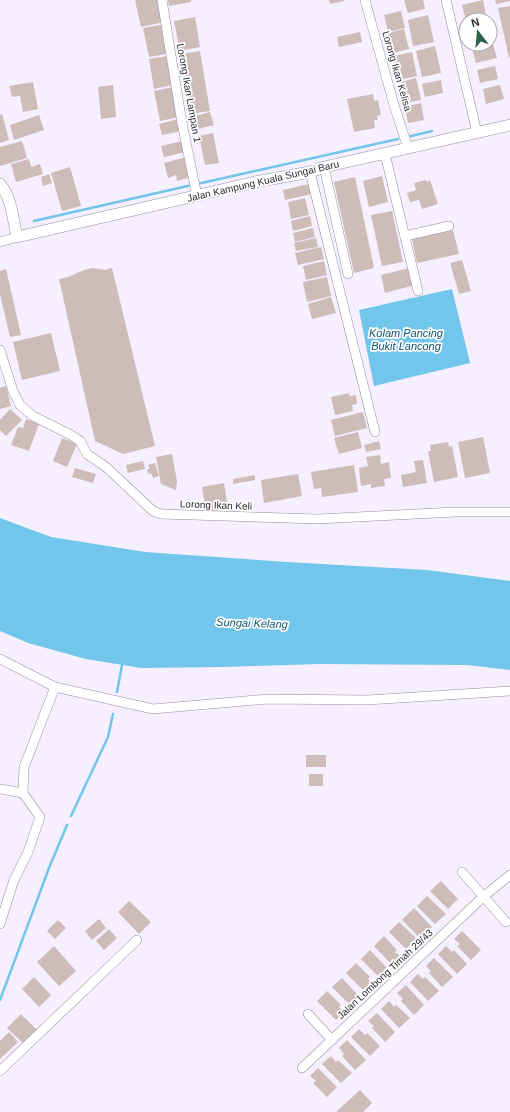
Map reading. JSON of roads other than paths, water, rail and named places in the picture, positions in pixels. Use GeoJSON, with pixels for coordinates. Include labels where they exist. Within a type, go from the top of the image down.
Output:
{"type":"FeatureCollection","features":[{"type":"Feature","properties":{"kind":"street","name":"Lorong Ikan Lampan 1"},"geometry":{"type":"LineString","coordinates":[[162,0],[182,123],[195,188]]}},
{"type":"Feature","properties":{"kind":"street","name":"Lorong Ikan Kelisa"},"geometry":{"type":"LineString","coordinates":[[365,0],[394,105],[408,148]]}},
{"type":"Feature","properties":{"kind":"street"},"geometry":{"type":"LineString","coordinates":[[446,0],[476,133]]}},
{"type":"Feature","properties":{"kind":"street","name":"Jalan Kampung Kuala Sungai Baru"},"geometry":{"type":"LineString","coordinates":[[17,237],[195,188],[255,182],[310,172],[324,167],[510,125]]}},
{"type":"Feature","properties":{"kind":"street"},"geometry":{"type":"LineString","coordinates":[[385,154],[418,291]]}},
{"type":"Feature","properties":{"kind":"street"},"geometry":{"type":"LineString","coordinates":[[324,167],[348,274]]}},
{"type":"Feature","properties":{"kind":"street"},"geometry":{"type":"LineString","coordinates":[[310,172],[375,432]]}},
{"type":"Feature","properties":{"kind":"street"},"geometry":{"type":"LineString","coordinates":[[0,184],[10,204],[17,237],[0,242]]}},
{"type":"Feature","properties":{"kind":"street"},"geometry":{"type":"LineString","coordinates":[[405,236],[449,226]]}},
{"type":"Feature","properties":{"kind":"street","name":"Lorong Ikan Keli"},"geometry":{"type":"LineString","coordinates":[[0,350],[13,391],[20,405],[33,416],[80,441],[87,454],[106,467],[153,511],[161,514],[318,519],[455,512],[510,512]]}},
{"type":"Feature","properties":{"kind":"street"},"geometry":{"type":"LineString","coordinates":[[0,659],[55,687],[153,708],[268,699],[367,700],[510,691]]}},
{"type":"Feature","properties":{"kind":"street"},"geometry":{"type":"LineString","coordinates":[[0,924],[14,880],[28,852],[40,817],[23,793],[24,767],[55,687]]}},
{"type":"Feature","properties":{"kind":"street"},"geometry":{"type":"LineString","coordinates":[[0,789],[23,793]]}},
{"type":"Feature","properties":{"kind":"street"},"geometry":{"type":"LineString","coordinates":[[462,872],[506,922]]}},
{"type":"Feature","properties":{"kind":"street","name":"Jalan Lombong Timah 29/43"},"geometry":{"type":"LineString","coordinates":[[302,1068],[483,897],[510,875]]}},
{"type":"Feature","properties":{"kind":"street"},"geometry":{"type":"LineString","coordinates":[[0,1071],[137,940]]}},
{"type":"Feature","properties":{"kind":"street"},"geometry":{"type":"LineString","coordinates":[[308,1014],[332,1040]]}},
{"type":"Feature","properties":{"kind":"water","name":"Kolam Pancing Bukit Lancong"},"geometry":{"type":"Polygon","coordinates":[[[452,289],[470,363],[374,386],[359,310],[452,289]]]}},
{"type":"Feature","properties":{"kind":"water","name":"Sungai Kelang"},"geometry":{"type":"Polygon","coordinates":[[[0,518],[51,537],[145,552],[427,570],[510,581],[510,670],[467,665],[319,664],[141,668],[86,659],[28,643],[0,631],[0,518]]]}},
{"type":"Feature","properties":{"kind":"waterway"},"geometry":{"type":"LineString","coordinates":[[407,137],[432,131]]}},
{"type":"Feature","properties":{"kind":"waterway"},"geometry":{"type":"LineString","coordinates":[[197,184],[398,139]]}},
{"type":"Feature","properties":{"kind":"waterway"},"geometry":{"type":"LineString","coordinates":[[34,221],[192,185]]}},
{"type":"Feature","properties":{"kind":"waterway"},"geometry":{"type":"LineString","coordinates":[[117,692],[122,665]]}},
{"type":"Feature","properties":{"kind":"waterway"},"geometry":{"type":"LineString","coordinates":[[71,816],[108,737],[113,714]]}},
{"type":"Feature","properties":{"kind":"waterway"},"geometry":{"type":"LineString","coordinates":[[0,1000],[49,868],[67,825]]}}]}
